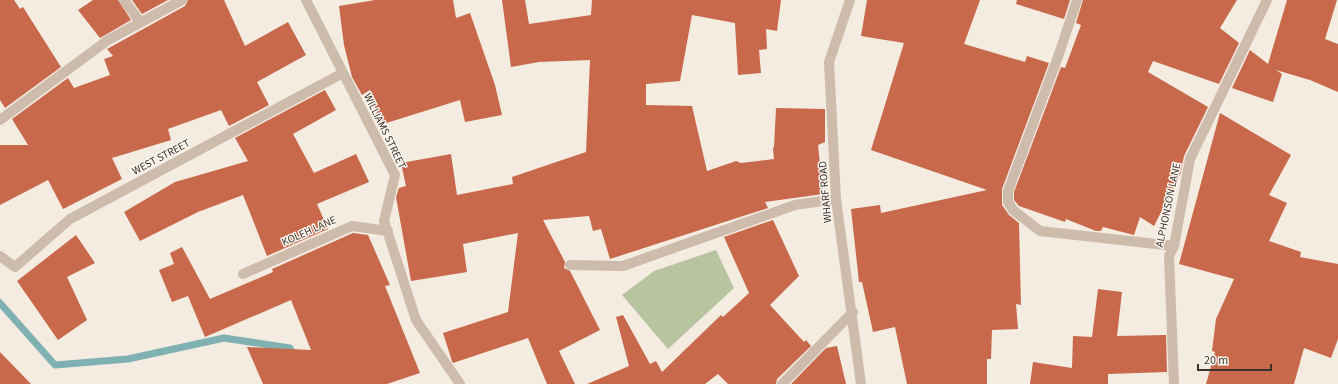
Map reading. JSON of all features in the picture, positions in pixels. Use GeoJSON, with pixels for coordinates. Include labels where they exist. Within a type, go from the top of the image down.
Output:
{"type":"FeatureCollection","features":[{"type":"Feature","properties":{"kind":"street"},"geometry":{"type":"LineString","coordinates":[[124,0],[140,22]]}},
{"type":"Feature","properties":{"kind":"street"},"geometry":{"type":"LineString","coordinates":[[0,120],[108,40],[182,0]]}},
{"type":"Feature","properties":{"kind":"street","name":"WILLIAMS STREET"},"geometry":{"type":"LineString","coordinates":[[306,0],[395,175],[384,221],[416,320],[460,384]]}},
{"type":"Feature","properties":{"kind":"street","name":"WHARF ROAD"},"geometry":{"type":"LineString","coordinates":[[850,0],[829,62],[836,199],[853,312],[861,384]]}},
{"type":"Feature","properties":{"kind":"street"},"geometry":{"type":"LineString","coordinates":[[1077,0],[1059,54],[1008,191],[1008,202],[1013,210],[1040,231],[1174,246]]}},
{"type":"Feature","properties":{"kind":"street","name":"ALPHONSON LANE"},"geometry":{"type":"LineString","coordinates":[[1174,384],[1169,256],[1174,246],[1190,159],[1267,0]]}},
{"type":"Feature","properties":{"kind":"street","name":"WEST STREET"},"geometry":{"type":"LineString","coordinates":[[0,256],[16,267],[70,219],[343,73]]}},
{"type":"Feature","properties":{"kind":"street"},"geometry":{"type":"LineString","coordinates":[[570,265],[623,266],[795,205],[836,199]]}},
{"type":"Feature","properties":{"kind":"street","name":"KOLEH LANE"},"geometry":{"type":"LineString","coordinates":[[243,274],[352,226],[388,230]]}},
{"type":"Feature","properties":{"kind":"street"},"geometry":{"type":"LineString","coordinates":[[782,384],[853,312]]}},
{"type":"Feature","properties":{"kind":"green space"},"geometry":{"type":"Polygon","coordinates":[[[716,250],[734,288],[668,349],[622,295],[654,271],[716,250]]]}},
{"type":"Feature","properties":{"kind":"building"},"geometry":{"type":"Polygon","coordinates":[[[0,0],[14,0],[20,9],[23,7],[61,67],[5,108],[0,100],[0,0]]]}},
{"type":"Feature","properties":{"kind":"building"},"geometry":{"type":"Polygon","coordinates":[[[93,0],[118,0],[131,20],[100,38],[78,10],[93,0]]]}},
{"type":"Feature","properties":{"kind":"building"},"geometry":{"type":"Polygon","coordinates":[[[132,0],[168,0],[142,14],[132,0]]]}},
{"type":"Feature","properties":{"kind":"building"},"geometry":{"type":"Polygon","coordinates":[[[188,0],[224,0],[245,46],[288,22],[306,55],[257,82],[269,105],[229,126],[221,110],[168,129],[171,140],[112,158],[122,179],[63,209],[48,180],[0,205],[0,145],[28,145],[12,119],[68,78],[74,88],[110,75],[104,59],[113,56],[107,49],[185,6],[188,0]]]}},
{"type":"Feature","properties":{"kind":"building"},"geometry":{"type":"Polygon","coordinates":[[[375,0],[453,0],[456,18],[470,13],[495,85],[502,115],[465,122],[460,100],[380,125],[370,90],[362,95],[352,77],[344,45],[339,6],[375,0]]]}},
{"type":"Feature","properties":{"kind":"building"},"geometry":{"type":"Polygon","coordinates":[[[502,0],[525,0],[529,24],[591,15],[592,0],[781,0],[777,31],[766,29],[767,49],[759,50],[761,73],[738,75],[735,23],[692,15],[680,81],[646,84],[646,105],[692,106],[707,171],[736,161],[741,163],[774,159],[773,148],[776,108],[825,109],[825,142],[818,145],[823,194],[765,202],[768,208],[610,259],[601,229],[593,231],[589,216],[543,220],[565,262],[564,268],[570,271],[600,330],[559,351],[575,384],[547,384],[528,338],[453,363],[452,361],[443,333],[508,312],[518,233],[463,244],[467,272],[411,281],[396,197],[399,188],[406,186],[401,163],[451,154],[457,195],[513,184],[512,177],[586,152],[590,60],[539,62],[511,67],[502,0]]]}},
{"type":"Feature","properties":{"kind":"building"},"geometry":{"type":"Polygon","coordinates":[[[867,0],[980,0],[964,44],[1025,62],[1027,56],[1049,63],[1002,189],[1002,205],[1009,215],[1019,223],[1021,305],[1016,304],[1018,329],[992,330],[991,359],[987,359],[987,384],[907,384],[895,327],[873,332],[862,282],[859,282],[851,209],[880,205],[881,213],[987,190],[871,150],[904,43],[861,36],[867,0]]]}},
{"type":"Feature","properties":{"kind":"building"},"geometry":{"type":"Polygon","coordinates":[[[1017,0],[1070,0],[1064,19],[1016,4],[1017,0]]]}},
{"type":"Feature","properties":{"kind":"building"},"geometry":{"type":"Polygon","coordinates":[[[1083,0],[1237,0],[1220,28],[1239,43],[1219,84],[1153,61],[1148,72],[1208,107],[1184,156],[1180,175],[1154,226],[1140,217],[1134,235],[1103,227],[1101,231],[1096,231],[1066,219],[1065,222],[1019,206],[1014,200],[1014,192],[1061,67],[1065,68],[1081,25],[1076,23],[1083,0]]]}},
{"type":"Feature","properties":{"kind":"building"},"geometry":{"type":"Polygon","coordinates":[[[1287,0],[1337,0],[1325,39],[1338,44],[1338,92],[1310,80],[1276,70],[1282,74],[1273,102],[1232,88],[1250,50],[1268,64],[1287,0]]]}},
{"type":"Feature","properties":{"kind":"building"},"geometry":{"type":"Polygon","coordinates":[[[325,90],[336,110],[293,134],[314,173],[356,154],[369,182],[317,204],[328,229],[267,256],[243,195],[198,212],[140,241],[124,212],[175,182],[248,161],[235,138],[325,90]]]}},
{"type":"Feature","properties":{"kind":"building"},"geometry":{"type":"Polygon","coordinates":[[[1220,113],[1291,155],[1269,195],[1287,203],[1269,241],[1301,252],[1300,257],[1338,264],[1338,339],[1331,358],[1304,348],[1294,384],[1206,384],[1215,352],[1212,351],[1216,319],[1234,279],[1179,264],[1220,113]]]}},
{"type":"Feature","properties":{"kind":"building"},"geometry":{"type":"Polygon","coordinates":[[[773,220],[799,276],[770,305],[804,342],[806,340],[811,346],[777,379],[776,384],[728,384],[718,374],[705,384],[587,384],[629,366],[616,317],[623,315],[650,364],[656,361],[662,372],[721,315],[723,317],[749,293],[724,237],[773,220]]]}},
{"type":"Feature","properties":{"kind":"building"},"geometry":{"type":"Polygon","coordinates":[[[353,233],[368,235],[390,285],[385,286],[420,373],[387,384],[263,384],[247,347],[311,350],[291,300],[205,337],[188,296],[172,302],[159,270],[174,264],[170,253],[182,247],[210,299],[273,272],[272,269],[353,233]]]}},
{"type":"Feature","properties":{"kind":"building"},"geometry":{"type":"Polygon","coordinates":[[[76,235],[95,263],[67,277],[87,320],[58,340],[17,281],[76,235]]]}},
{"type":"Feature","properties":{"kind":"building"},"geometry":{"type":"Polygon","coordinates":[[[1098,289],[1122,292],[1117,336],[1166,335],[1167,372],[1108,374],[1108,384],[1030,384],[1033,362],[1072,368],[1073,336],[1092,337],[1098,289]]]}},
{"type":"Feature","properties":{"kind":"building"},"geometry":{"type":"Polygon","coordinates":[[[837,346],[846,384],[791,384],[826,348],[837,346]]]}},
{"type":"Feature","properties":{"kind":"building"},"geometry":{"type":"Polygon","coordinates":[[[0,352],[31,384],[0,384],[0,352]]]}},
{"type":"Feature","properties":{"kind":"waterway"},"geometry":{"type":"LineString","coordinates":[[0,303],[55,365],[128,359],[224,338],[290,348],[294,358]]}}]}
